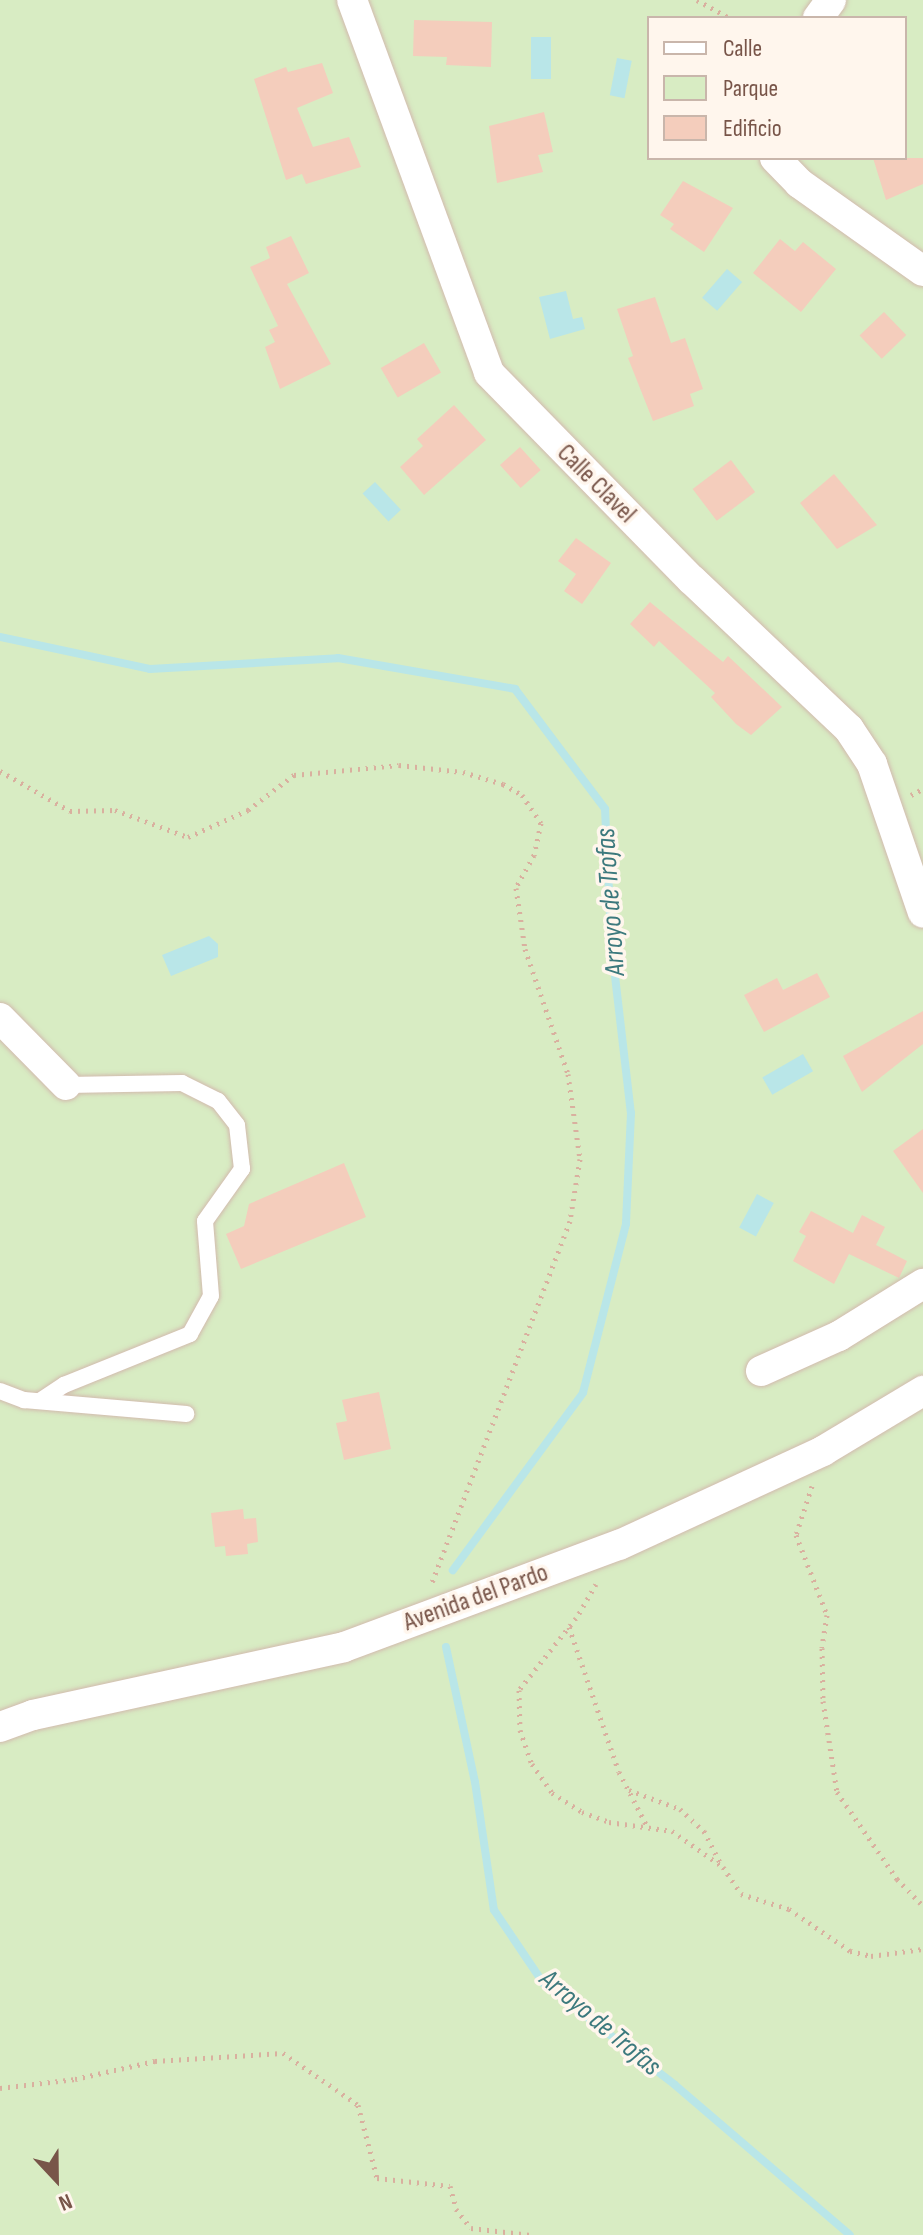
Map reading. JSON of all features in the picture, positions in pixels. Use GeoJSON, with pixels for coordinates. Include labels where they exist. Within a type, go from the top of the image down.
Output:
{"type":"FeatureCollection","features":[{"type":"Feature","properties":{"kind":"street","name":"Calle Clavel"},"geometry":{"type":"LineString","coordinates":[[352,0],[489,373],[692,580],[849,729],[872,764],[923,913]]}},
{"type":"Feature","properties":{"kind":"street"},"geometry":{"type":"LineString","coordinates":[[777,160],[799,183],[923,271]]}},
{"type":"Feature","properties":{"kind":"street"},"geometry":{"type":"LineString","coordinates":[[0,1018],[66,1085]]}},
{"type":"Feature","properties":{"kind":"street"},"geometry":{"type":"LineString","coordinates":[[761,1371],[839,1336],[923,1284]]}},
{"type":"Feature","properties":{"kind":"street","name":"Avenida del Pardo"},"geometry":{"type":"LineString","coordinates":[[0,1727],[33,1715],[344,1647],[619,1545],[823,1451],[923,1391]]}},
{"type":"Feature","properties":{"kind":"lane"},"geometry":{"type":"LineString","coordinates":[[40,1401],[64,1385],[190,1334],[211,1296],[205,1221],[242,1169],[237,1125],[218,1101],[182,1083],[66,1085]]}},
{"type":"Feature","properties":{"kind":"lane"},"geometry":{"type":"LineString","coordinates":[[0,1391],[40,1401],[186,1414]]}},
{"type":"Feature","properties":{"kind":"path"},"geometry":{"type":"LineString","coordinates":[[697,0],[725,16]]}},
{"type":"Feature","properties":{"kind":"path"},"geometry":{"type":"LineString","coordinates":[[0,771],[70,811],[115,810],[188,837],[248,810],[294,775],[399,765],[463,772],[503,784],[522,795],[541,823],[534,855],[516,888],[525,949],[568,1074],[580,1159],[570,1221],[441,1567],[410,1622]]}},
{"type":"Feature","properties":{"kind":"path"},"geometry":{"type":"LineString","coordinates":[[823,1451],[796,1535],[827,1615],[822,1648],[831,1765],[837,1792],[852,1819],[923,1906]]}},
{"type":"Feature","properties":{"kind":"path"},"geometry":{"type":"LineString","coordinates":[[619,1545],[569,1627],[519,1690],[516,1711],[532,1764],[552,1793],[582,1812],[609,1822],[647,1825],[672,1831],[723,1867]]}},
{"type":"Feature","properties":{"kind":"path"},"geometry":{"type":"LineString","coordinates":[[569,1627],[628,1790],[647,1825]]}},
{"type":"Feature","properties":{"kind":"path"},"geometry":{"type":"LineString","coordinates":[[628,1790],[680,1809],[704,1831],[741,1894],[789,1909],[850,1951],[871,1956],[923,1949]]}},
{"type":"Feature","properties":{"kind":"path"},"geometry":{"type":"LineString","coordinates":[[0,2088],[75,2079],[155,2061],[283,2053],[358,2105],[377,2178],[450,2186],[456,2209],[471,2228],[531,2235]]}},
{"type":"Feature","properties":{"kind":"green space"},"geometry":{"type":"Polygon","coordinates":[[[0,0],[923,0],[923,2235],[0,2235],[0,0]]]}},
{"type":"Feature","properties":{"kind":"water"},"geometry":{"type":"Polygon","coordinates":[[[531,37],[551,37],[551,79],[531,79],[531,37]]]}},
{"type":"Feature","properties":{"kind":"water"},"geometry":{"type":"Polygon","coordinates":[[[617,58],[632,61],[624,98],[610,95],[617,58]]]}},
{"type":"Feature","properties":{"kind":"water"},"geometry":{"type":"Polygon","coordinates":[[[727,269],[742,282],[717,311],[702,298],[727,269]]]}},
{"type":"Feature","properties":{"kind":"water"},"geometry":{"type":"Polygon","coordinates":[[[566,291],[573,319],[582,317],[585,329],[550,339],[539,297],[566,291]]]}},
{"type":"Feature","properties":{"kind":"water"},"geometry":{"type":"Polygon","coordinates":[[[375,482],[401,510],[388,521],[363,494],[375,482]]]}},
{"type":"Feature","properties":{"kind":"water"},"geometry":{"type":"Polygon","coordinates":[[[209,936],[218,944],[218,957],[171,976],[162,955],[209,936]]]}},
{"type":"Feature","properties":{"kind":"water"},"geometry":{"type":"Polygon","coordinates":[[[803,1054],[813,1071],[772,1095],[762,1078],[803,1054]]]}},
{"type":"Feature","properties":{"kind":"water"},"geometry":{"type":"Polygon","coordinates":[[[757,1194],[774,1203],[756,1236],[739,1228],[757,1194]]]}},
{"type":"Feature","properties":{"kind":"building"},"geometry":{"type":"Polygon","coordinates":[[[414,20],[492,22],[491,67],[446,65],[447,57],[413,56],[414,20]]]}},
{"type":"Feature","properties":{"kind":"building"},"geometry":{"type":"Polygon","coordinates":[[[322,63],[333,93],[297,108],[313,147],[349,137],[361,167],[306,184],[302,174],[286,180],[254,79],[286,67],[288,72],[322,63]]]}},
{"type":"Feature","properties":{"kind":"building"},"geometry":{"type":"Polygon","coordinates":[[[544,112],[553,152],[538,155],[543,172],[497,183],[489,126],[544,112]]]}},
{"type":"Feature","properties":{"kind":"building"},"geometry":{"type":"Polygon","coordinates":[[[923,158],[923,184],[886,200],[874,160],[923,158]]]}},
{"type":"Feature","properties":{"kind":"building"},"geometry":{"type":"Polygon","coordinates":[[[683,181],[733,208],[704,252],[670,229],[674,224],[660,215],[683,181]]]}},
{"type":"Feature","properties":{"kind":"building"},"geometry":{"type":"Polygon","coordinates":[[[291,236],[309,273],[287,284],[331,364],[280,389],[265,347],[275,342],[269,330],[278,326],[250,267],[270,258],[266,247],[291,236]]]}},
{"type":"Feature","properties":{"kind":"building"},"geometry":{"type":"Polygon","coordinates":[[[780,239],[795,251],[803,242],[836,269],[801,312],[753,273],[780,239]]]}},
{"type":"Feature","properties":{"kind":"building"},"geometry":{"type":"Polygon","coordinates":[[[655,297],[671,343],[685,338],[703,389],[690,394],[694,406],[653,421],[628,358],[633,356],[617,309],[655,297]]]}},
{"type":"Feature","properties":{"kind":"building"},"geometry":{"type":"Polygon","coordinates":[[[884,312],[906,335],[882,359],[860,336],[884,312]]]}},
{"type":"Feature","properties":{"kind":"building"},"geometry":{"type":"Polygon","coordinates":[[[424,343],[441,372],[398,397],[381,368],[424,343]]]}},
{"type":"Feature","properties":{"kind":"building"},"geometry":{"type":"Polygon","coordinates":[[[454,405],[486,440],[424,495],[400,467],[423,446],[417,439],[454,405]]]}},
{"type":"Feature","properties":{"kind":"building"},"geometry":{"type":"Polygon","coordinates":[[[520,447],[541,470],[521,488],[500,465],[520,447]]]}},
{"type":"Feature","properties":{"kind":"building"},"geometry":{"type":"Polygon","coordinates":[[[731,460],[755,492],[717,521],[693,489],[731,460]]]}},
{"type":"Feature","properties":{"kind":"building"},"geometry":{"type":"Polygon","coordinates":[[[834,474],[877,525],[837,549],[800,503],[834,474]]]}},
{"type":"Feature","properties":{"kind":"building"},"geometry":{"type":"Polygon","coordinates":[[[576,538],[611,563],[582,604],[564,591],[576,574],[558,561],[576,538]]]}},
{"type":"Feature","properties":{"kind":"building"},"geometry":{"type":"Polygon","coordinates":[[[650,602],[723,662],[728,656],[782,707],[751,735],[736,724],[711,697],[715,693],[659,641],[654,647],[630,624],[650,602]]]}},
{"type":"Feature","properties":{"kind":"building"},"geometry":{"type":"Polygon","coordinates":[[[817,973],[830,997],[764,1032],[744,995],[777,978],[783,990],[817,973]]]}},
{"type":"Feature","properties":{"kind":"building"},"geometry":{"type":"Polygon","coordinates":[[[923,1011],[923,1044],[862,1092],[843,1056],[923,1011]]]}},
{"type":"Feature","properties":{"kind":"building"},"geometry":{"type":"Polygon","coordinates":[[[923,1129],[923,1193],[893,1151],[923,1129]]]}},
{"type":"Feature","properties":{"kind":"building"},"geometry":{"type":"Polygon","coordinates":[[[344,1163],[366,1217],[241,1269],[226,1234],[244,1226],[249,1204],[344,1163]]]}},
{"type":"Feature","properties":{"kind":"building"},"geometry":{"type":"Polygon","coordinates":[[[811,1211],[853,1233],[862,1215],[885,1227],[876,1245],[907,1261],[899,1278],[849,1254],[834,1284],[793,1261],[806,1236],[799,1232],[811,1211]]]}},
{"type":"Feature","properties":{"kind":"building"},"geometry":{"type":"Polygon","coordinates":[[[379,1392],[391,1449],[344,1460],[336,1423],[347,1421],[342,1400],[379,1392]]]}},
{"type":"Feature","properties":{"kind":"building"},"geometry":{"type":"Polygon","coordinates":[[[243,1509],[244,1519],[256,1518],[258,1542],[247,1544],[248,1554],[226,1556],[225,1546],[215,1547],[211,1513],[243,1509]]]}},
{"type":"Feature","properties":{"kind":"waterway","name":"Arroyo de Trofas"},"geometry":{"type":"LineString","coordinates":[[0,637],[150,669],[338,658],[515,689],[605,809],[612,950],[631,1113],[626,1224],[583,1393],[453,1570]]}},
{"type":"Feature","properties":{"kind":"waterway","name":"Arroyo de Trofas"},"geometry":{"type":"LineString","coordinates":[[446,1647],[475,1782],[494,1910],[544,1984],[675,2085],[850,2235]]}}]}
